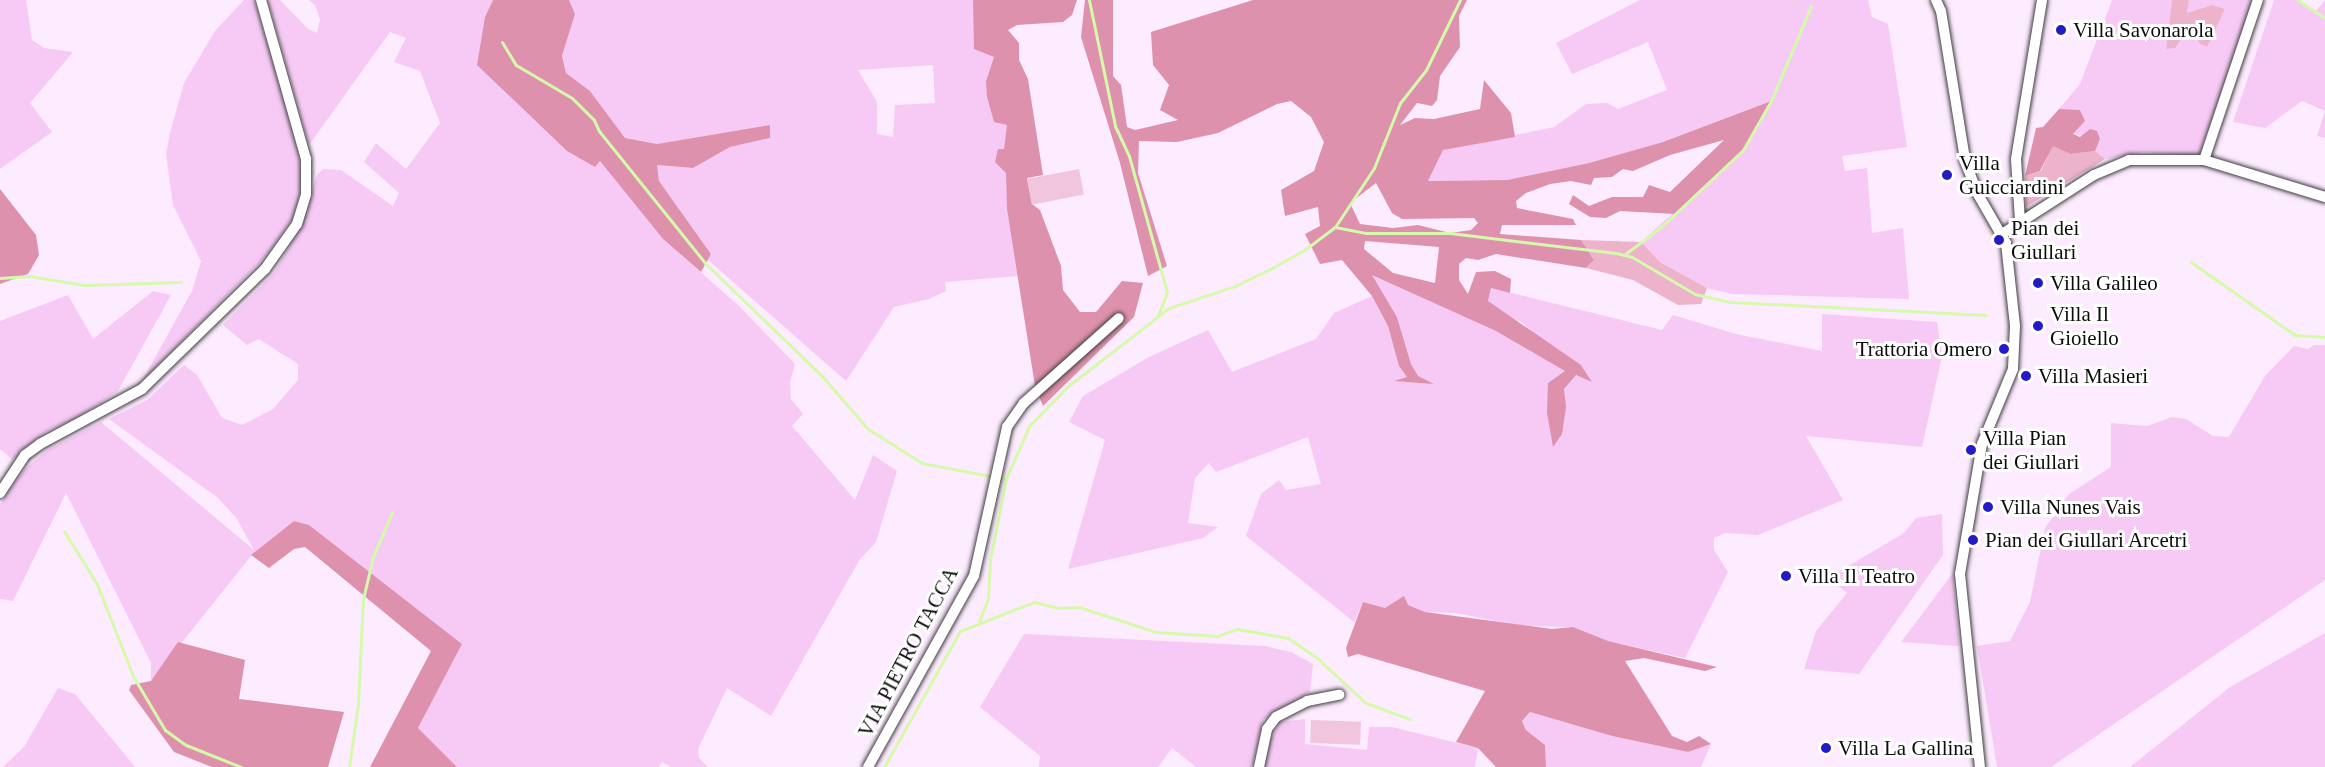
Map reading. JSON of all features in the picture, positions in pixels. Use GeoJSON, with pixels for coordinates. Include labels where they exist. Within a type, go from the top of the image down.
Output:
{"type":"FeatureCollection","features":[{"type":"Feature","properties":{"kind":"street"},"geometry":{"type":"LineString","coordinates":[[0,493],[25,455],[40,444],[142,389],[265,269],[297,224],[306,194],[306,159],[261,0]]}},
{"type":"Feature","properties":{"kind":"street"},"geometry":{"type":"LineString","coordinates":[[1936,0],[1941,11],[1965,160],[1976,191],[2006,243],[2015,326],[2013,369],[1982,444],[1960,574],[1980,767]]}},
{"type":"Feature","properties":{"kind":"street"},"geometry":{"type":"LineString","coordinates":[[2020,221],[2016,159],[2042,0]]}},
{"type":"Feature","properties":{"kind":"street"},"geometry":{"type":"LineString","coordinates":[[2204,160],[2258,0]]}},
{"type":"Feature","properties":{"kind":"street"},"geometry":{"type":"LineString","coordinates":[[2002,234],[2094,175],[2129,160],[2204,160],[2325,197]]}},
{"type":"Feature","properties":{"kind":"street","name":"VIA PIETRO TACCA"},"geometry":{"type":"LineString","coordinates":[[868,767],[974,576],[1007,427],[1024,403],[1119,318]]}},
{"type":"Feature","properties":{"kind":"street"},"geometry":{"type":"LineString","coordinates":[[1258,767],[1267,729],[1276,717],[1307,701],[1339,695]]}},
{"type":"Feature","properties":{"kind":"shaded area"},"geometry":{"type":"Polygon","coordinates":[[[0,0],[26,0],[32,40],[44,48],[73,52],[30,103],[52,132],[0,169],[0,0]]]}},
{"type":"Feature","properties":{"kind":"shaded area"},"geometry":{"type":"Polygon","coordinates":[[[244,0],[254,0],[297,142],[302,180],[298,201],[292,219],[267,255],[142,381],[192,291],[201,261],[173,205],[166,154],[170,133],[184,83],[215,31],[244,0]]]}},
{"type":"Feature","properties":{"kind":"shaded area"},"geometry":{"type":"Polygon","coordinates":[[[268,0],[280,0],[308,29],[317,33],[320,19],[315,5],[309,0],[493,0],[485,17],[663,239],[739,306],[795,364],[790,383],[791,399],[803,414],[792,426],[855,500],[873,455],[897,471],[876,542],[860,559],[771,716],[727,688],[698,749],[699,758],[708,767],[671,767],[662,762],[659,767],[457,767],[418,728],[462,644],[309,525],[294,521],[251,556],[151,681],[151,663],[66,493],[13,601],[0,599],[0,504],[24,470],[46,451],[101,422],[254,550],[237,519],[218,498],[109,419],[147,400],[184,365],[197,375],[222,418],[242,425],[273,409],[298,380],[298,364],[259,339],[247,345],[223,325],[274,273],[296,235],[317,175],[323,169],[341,170],[393,206],[399,193],[364,162],[376,143],[406,169],[440,123],[420,71],[394,62],[406,38],[390,32],[309,145],[268,0]]]}},
{"type":"Feature","properties":{"kind":"shaded area"},"geometry":{"type":"Polygon","coordinates":[[[493,0],[569,0],[575,14],[562,56],[566,73],[590,91],[625,138],[657,144],[770,125],[770,138],[730,147],[693,168],[657,165],[659,181],[711,254],[701,272],[663,239],[600,161],[595,167],[567,151],[477,65],[485,17],[493,0]]]}},
{"type":"Feature","properties":{"kind":"shaded area"},"geometry":{"type":"Polygon","coordinates":[[[569,0],[973,0],[994,57],[986,81],[994,121],[1007,125],[1007,209],[1019,276],[945,282],[946,291],[929,299],[894,307],[846,381],[708,260],[711,254],[659,181],[657,165],[693,168],[730,147],[770,138],[770,125],[657,144],[625,138],[590,91],[566,73],[562,56],[575,14],[569,0]],[[933,65],[858,70],[877,102],[877,134],[893,137],[895,105],[935,103],[933,65]]]}},
{"type":"Feature","properties":{"kind":"shaded area"},"geometry":{"type":"Polygon","coordinates":[[[973,0],[1077,0],[1072,15],[1063,22],[1017,25],[1008,30],[1019,43],[1019,60],[1028,79],[1043,175],[1027,178],[1032,204],[1040,210],[1061,266],[1063,290],[1080,312],[1096,312],[1122,281],[1143,283],[1134,317],[1043,406],[1035,386],[1007,209],[1006,173],[995,162],[998,149],[1004,149],[1007,125],[994,122],[987,97],[986,81],[994,57],[974,49],[973,0]]]}},
{"type":"Feature","properties":{"kind":"shaded area"},"geometry":{"type":"Polygon","coordinates":[[[1085,0],[1113,0],[1113,76],[1121,85],[1127,127],[1135,130],[1178,120],[1160,110],[1169,85],[1153,65],[1151,32],[1253,0],[1467,0],[1459,16],[1460,47],[1440,76],[1437,100],[1432,106],[1417,103],[1400,125],[1415,118],[1434,119],[1480,109],[1484,80],[1511,113],[1515,137],[1443,150],[1428,181],[1507,180],[1589,163],[1663,142],[1771,101],[1743,150],[1675,214],[1620,211],[1606,218],[1590,217],[1569,204],[1573,195],[1589,206],[1612,197],[1643,197],[1649,185],[1670,192],[1724,140],[1670,155],[1633,171],[1623,169],[1612,177],[1594,178],[1591,185],[1571,181],[1550,184],[1526,193],[1516,201],[1517,208],[1573,219],[1576,225],[1502,225],[1500,234],[1581,240],[1594,260],[1586,268],[1496,254],[1478,260],[1466,258],[1459,264],[1459,280],[1468,294],[1476,272],[1495,271],[1511,279],[1510,293],[1491,288],[1488,301],[1581,365],[1592,382],[1576,375],[1564,389],[1566,407],[1562,434],[1553,447],[1547,413],[1548,383],[1565,371],[1496,331],[1372,275],[1397,317],[1411,364],[1418,376],[1434,384],[1394,381],[1407,377],[1399,366],[1388,326],[1372,296],[1342,260],[1320,264],[1305,234],[1320,226],[1318,207],[1285,216],[1281,190],[1314,171],[1324,142],[1311,117],[1291,101],[1277,104],[1218,133],[1177,142],[1139,141],[1138,173],[1167,266],[1148,276],[1120,163],[1081,37],[1085,0]],[[1376,183],[1350,203],[1360,224],[1393,228],[1418,225],[1450,233],[1471,230],[1478,223],[1474,218],[1402,219],[1392,213],[1376,183]],[[1365,241],[1364,249],[1393,273],[1435,283],[1439,247],[1365,241]]]}},
{"type":"Feature","properties":{"kind":"shaded area"},"geometry":{"type":"Polygon","coordinates":[[[1640,0],[1868,0],[1872,17],[1888,24],[1907,147],[1842,156],[1845,171],[1867,168],[1872,233],[1903,228],[1909,299],[1732,294],[1707,288],[1660,262],[1641,242],[1743,150],[1770,101],[1663,142],[1589,163],[1507,180],[1427,181],[1443,150],[1554,127],[1586,104],[1608,103],[1618,109],[1667,90],[1648,42],[1572,74],[1556,43],[1640,0]]]}},
{"type":"Feature","properties":{"kind":"shaded area"},"geometry":{"type":"Polygon","coordinates":[[[2112,0],[2172,0],[2166,49],[2190,26],[2200,44],[2207,47],[2225,9],[2212,5],[2187,13],[2189,0],[2253,0],[2202,156],[2144,152],[2105,159],[2095,151],[2100,139],[2073,134],[2085,121],[2059,109],[2080,84],[2112,0]]]}},
{"type":"Feature","properties":{"kind":"shaded area"},"geometry":{"type":"Polygon","coordinates":[[[2172,0],[2189,0],[2187,13],[2212,5],[2225,9],[2207,47],[2200,44],[2190,26],[2175,48],[2166,49],[2172,0]]]}},
{"type":"Feature","properties":{"kind":"shaded area"},"geometry":{"type":"Polygon","coordinates":[[[2274,0],[2298,0],[2315,12],[2325,0],[2325,111],[2302,101],[2265,128],[2233,122],[2274,0]]]}},
{"type":"Feature","properties":{"kind":"shaded area"},"geometry":{"type":"Polygon","coordinates":[[[2059,109],[2080,110],[2085,121],[2073,134],[2080,137],[2090,129],[2097,131],[2100,139],[2095,151],[2071,154],[2053,146],[2040,171],[2025,176],[2036,128],[2043,127],[2059,109]]]}},
{"type":"Feature","properties":{"kind":"shaded area"},"geometry":{"type":"Polygon","coordinates":[[[2325,111],[2325,138],[2317,136],[2325,111]]]}},
{"type":"Feature","properties":{"kind":"shaded area"},"geometry":{"type":"Polygon","coordinates":[[[2053,145],[2071,154],[2095,151],[2105,159],[2026,207],[2025,176],[2041,171],[2053,145]]]}},
{"type":"Feature","properties":{"kind":"shaded area"},"geometry":{"type":"Polygon","coordinates":[[[1079,169],[1084,195],[1032,205],[1027,179],[1079,169]]]}},
{"type":"Feature","properties":{"kind":"shaded area"},"geometry":{"type":"Polygon","coordinates":[[[0,189],[36,235],[39,255],[28,274],[0,284],[0,189]]]}},
{"type":"Feature","properties":{"kind":"shaded area"},"geometry":{"type":"Polygon","coordinates":[[[1581,240],[1641,242],[1660,262],[1707,288],[1701,304],[1678,305],[1633,280],[1586,268],[1594,260],[1581,240]]]}},
{"type":"Feature","properties":{"kind":"shaded area"},"geometry":{"type":"Polygon","coordinates":[[[1371,274],[1496,331],[1566,371],[1548,383],[1563,420],[1564,389],[1576,375],[1591,381],[1581,365],[1540,339],[1523,323],[1499,312],[1488,301],[1491,288],[1662,330],[1673,315],[1736,334],[1822,351],[1822,314],[1937,322],[1942,356],[1922,447],[1806,436],[1843,500],[1758,535],[1725,533],[1714,538],[1714,550],[1728,572],[1685,658],[1607,641],[1573,627],[1522,626],[1455,613],[1425,612],[1408,605],[1385,608],[1363,602],[1354,622],[1246,536],[1261,494],[1279,480],[1286,490],[1321,484],[1308,437],[1216,472],[1209,463],[1195,478],[1188,523],[1218,527],[1203,538],[1068,569],[1105,440],[1069,422],[1083,396],[1149,357],[1208,330],[1232,372],[1316,339],[1334,313],[1372,296],[1388,326],[1399,365],[1408,378],[1397,381],[1432,383],[1417,376],[1411,364],[1397,317],[1371,274]]]}},
{"type":"Feature","properties":{"kind":"shaded area"},"geometry":{"type":"Polygon","coordinates":[[[153,291],[171,295],[118,391],[77,418],[47,431],[13,460],[0,449],[0,321],[68,295],[93,339],[153,291]]]}},
{"type":"Feature","properties":{"kind":"shaded area"},"geometry":{"type":"Polygon","coordinates":[[[2314,345],[2325,345],[2325,580],[2051,767],[1997,767],[1977,646],[2010,641],[2030,602],[2045,528],[2069,494],[2111,467],[2111,423],[2147,426],[2172,417],[2186,419],[2213,436],[2229,437],[2265,376],[2294,346],[2308,349],[2314,345]]]}},
{"type":"Feature","properties":{"kind":"shaded area"},"geometry":{"type":"Polygon","coordinates":[[[1942,514],[1943,555],[1859,674],[1804,669],[1816,631],[1847,593],[1828,578],[1904,533],[1916,518],[1942,514]]]}},
{"type":"Feature","properties":{"kind":"shaded area"},"geometry":{"type":"Polygon","coordinates":[[[294,521],[309,525],[462,644],[418,728],[457,767],[370,767],[431,651],[305,547],[294,549],[269,568],[251,555],[294,521]]]}},
{"type":"Feature","properties":{"kind":"shaded area"},"geometry":{"type":"Polygon","coordinates":[[[1953,573],[1959,646],[1901,642],[1953,573]]]}},
{"type":"Feature","properties":{"kind":"shaded area"},"geometry":{"type":"Polygon","coordinates":[[[1404,596],[1408,605],[1425,612],[1552,629],[1573,627],[1608,641],[1717,667],[1705,671],[1644,658],[1625,661],[1672,736],[1687,742],[1699,736],[1711,744],[1688,752],[1612,736],[1530,712],[1522,721],[1526,730],[1545,745],[1546,767],[1496,767],[1478,748],[1456,742],[1485,691],[1358,654],[1348,657],[1346,648],[1363,602],[1385,608],[1404,596]]]}},
{"type":"Feature","properties":{"kind":"shaded area"},"geometry":{"type":"Polygon","coordinates":[[[2325,633],[2325,767],[2130,767],[2230,687],[2325,633]]]}},
{"type":"Feature","properties":{"kind":"shaded area"},"geometry":{"type":"Polygon","coordinates":[[[1024,634],[1265,646],[1291,652],[1313,664],[1310,692],[1264,719],[1252,767],[1196,767],[1172,748],[1158,767],[1039,767],[1040,756],[980,707],[1024,634]]]}},
{"type":"Feature","properties":{"kind":"shaded area"},"geometry":{"type":"Polygon","coordinates":[[[178,642],[245,660],[239,699],[344,712],[328,767],[212,767],[174,752],[129,690],[131,685],[151,681],[178,642]]]}},
{"type":"Feature","properties":{"kind":"shaded area"},"geometry":{"type":"Polygon","coordinates":[[[58,688],[75,694],[135,767],[3,767],[24,747],[58,688]]]}},
{"type":"Feature","properties":{"kind":"shaded area"},"geometry":{"type":"Polygon","coordinates":[[[1530,712],[1612,736],[1688,752],[1711,744],[1701,767],[1546,767],[1545,745],[1526,730],[1522,721],[1530,712]]]}},
{"type":"Feature","properties":{"kind":"shaded area"},"geometry":{"type":"Polygon","coordinates":[[[1305,719],[1305,744],[1367,750],[1369,727],[1392,727],[1478,748],[1475,767],[1263,767],[1270,740],[1280,722],[1305,719]]]}},
{"type":"Feature","properties":{"kind":"shaded area"},"geometry":{"type":"Polygon","coordinates":[[[1311,720],[1361,722],[1360,745],[1310,743],[1311,720]]]}},
{"type":"Feature","properties":{"kind":"waterway"},"geometry":{"type":"LineString","coordinates":[[1089,0],[1115,126],[1129,156],[1167,292],[1158,315]]}},
{"type":"Feature","properties":{"kind":"waterway"},"geometry":{"type":"LineString","coordinates":[[979,622],[988,599],[990,560],[1006,479],[1029,426],[1067,387],[1169,308],[1235,286],[1272,268],[1303,251],[1335,227],[1374,168],[1400,103],[1426,70],[1460,0]]}},
{"type":"Feature","properties":{"kind":"waterway"},"geometry":{"type":"LineString","coordinates":[[2298,0],[2325,18]]}},
{"type":"Feature","properties":{"kind":"waterway"},"geometry":{"type":"LineString","coordinates":[[1624,255],[1661,227],[1743,150],[1771,101],[1811,6]]}},
{"type":"Feature","properties":{"kind":"waterway"},"geometry":{"type":"LineString","coordinates":[[502,42],[516,65],[572,98],[594,120],[599,131],[705,263],[821,375],[868,429],[922,463],[1006,479]]}},
{"type":"Feature","properties":{"kind":"waterway"},"geometry":{"type":"LineString","coordinates":[[1335,227],[1366,233],[1450,233],[1616,253],[1632,257],[1695,294],[1731,302],[1986,315]]}},
{"type":"Feature","properties":{"kind":"waterway"},"geometry":{"type":"LineString","coordinates":[[2191,262],[2295,335],[2325,337]]}},
{"type":"Feature","properties":{"kind":"waterway"},"geometry":{"type":"LineString","coordinates":[[0,278],[29,276],[84,285],[181,282]]}},
{"type":"Feature","properties":{"kind":"waterway"},"geometry":{"type":"LineString","coordinates":[[349,767],[358,704],[363,599],[373,557],[392,512]]}},
{"type":"Feature","properties":{"kind":"waterway"},"geometry":{"type":"LineString","coordinates":[[64,531],[97,584],[133,676],[165,730],[186,745],[241,767]]}},
{"type":"Feature","properties":{"kind":"waterway"},"geometry":{"type":"LineString","coordinates":[[884,767],[960,631],[1034,602],[1058,608],[1079,607],[1156,632],[1217,636],[1237,629],[1288,638],[1315,656],[1366,703],[1410,719]]}},
{"type":"Feature","properties":{"kind":"place","name":"Villa Savonarola"},"geometry":{"type":"Point","coordinates":[2061,30]}},
{"type":"Feature","properties":{"kind":"place","name":"Villa Guicciardini"},"geometry":{"type":"Point","coordinates":[1947,175]}},
{"type":"Feature","properties":{"kind":"place","name":"Pian dei Giullari"},"geometry":{"type":"Point","coordinates":[1999,240]}},
{"type":"Feature","properties":{"kind":"place","name":"Villa Galileo"},"geometry":{"type":"Point","coordinates":[2038,283]}},
{"type":"Feature","properties":{"kind":"place","name":"Villa Il Gioiello"},"geometry":{"type":"Point","coordinates":[2038,326]}},
{"type":"Feature","properties":{"kind":"place","name":"Trattoria Omero"},"geometry":{"type":"Point","coordinates":[2004,349]}},
{"type":"Feature","properties":{"kind":"place","name":"Villa Masieri"},"geometry":{"type":"Point","coordinates":[2026,376]}},
{"type":"Feature","properties":{"kind":"place","name":"Villa Pian dei Giullari"},"geometry":{"type":"Point","coordinates":[1971,450]}},
{"type":"Feature","properties":{"kind":"place","name":"Villa Nunes Vais"},"geometry":{"type":"Point","coordinates":[1988,507]}},
{"type":"Feature","properties":{"kind":"place","name":"Pian dei Giullari Arcetri"},"geometry":{"type":"Point","coordinates":[1973,540]}},
{"type":"Feature","properties":{"kind":"place","name":"Villa Il Teatro"},"geometry":{"type":"Point","coordinates":[1786,576]}},
{"type":"Feature","properties":{"kind":"place","name":"Villa La Gallina"},"geometry":{"type":"Point","coordinates":[1826,748]}}]}
